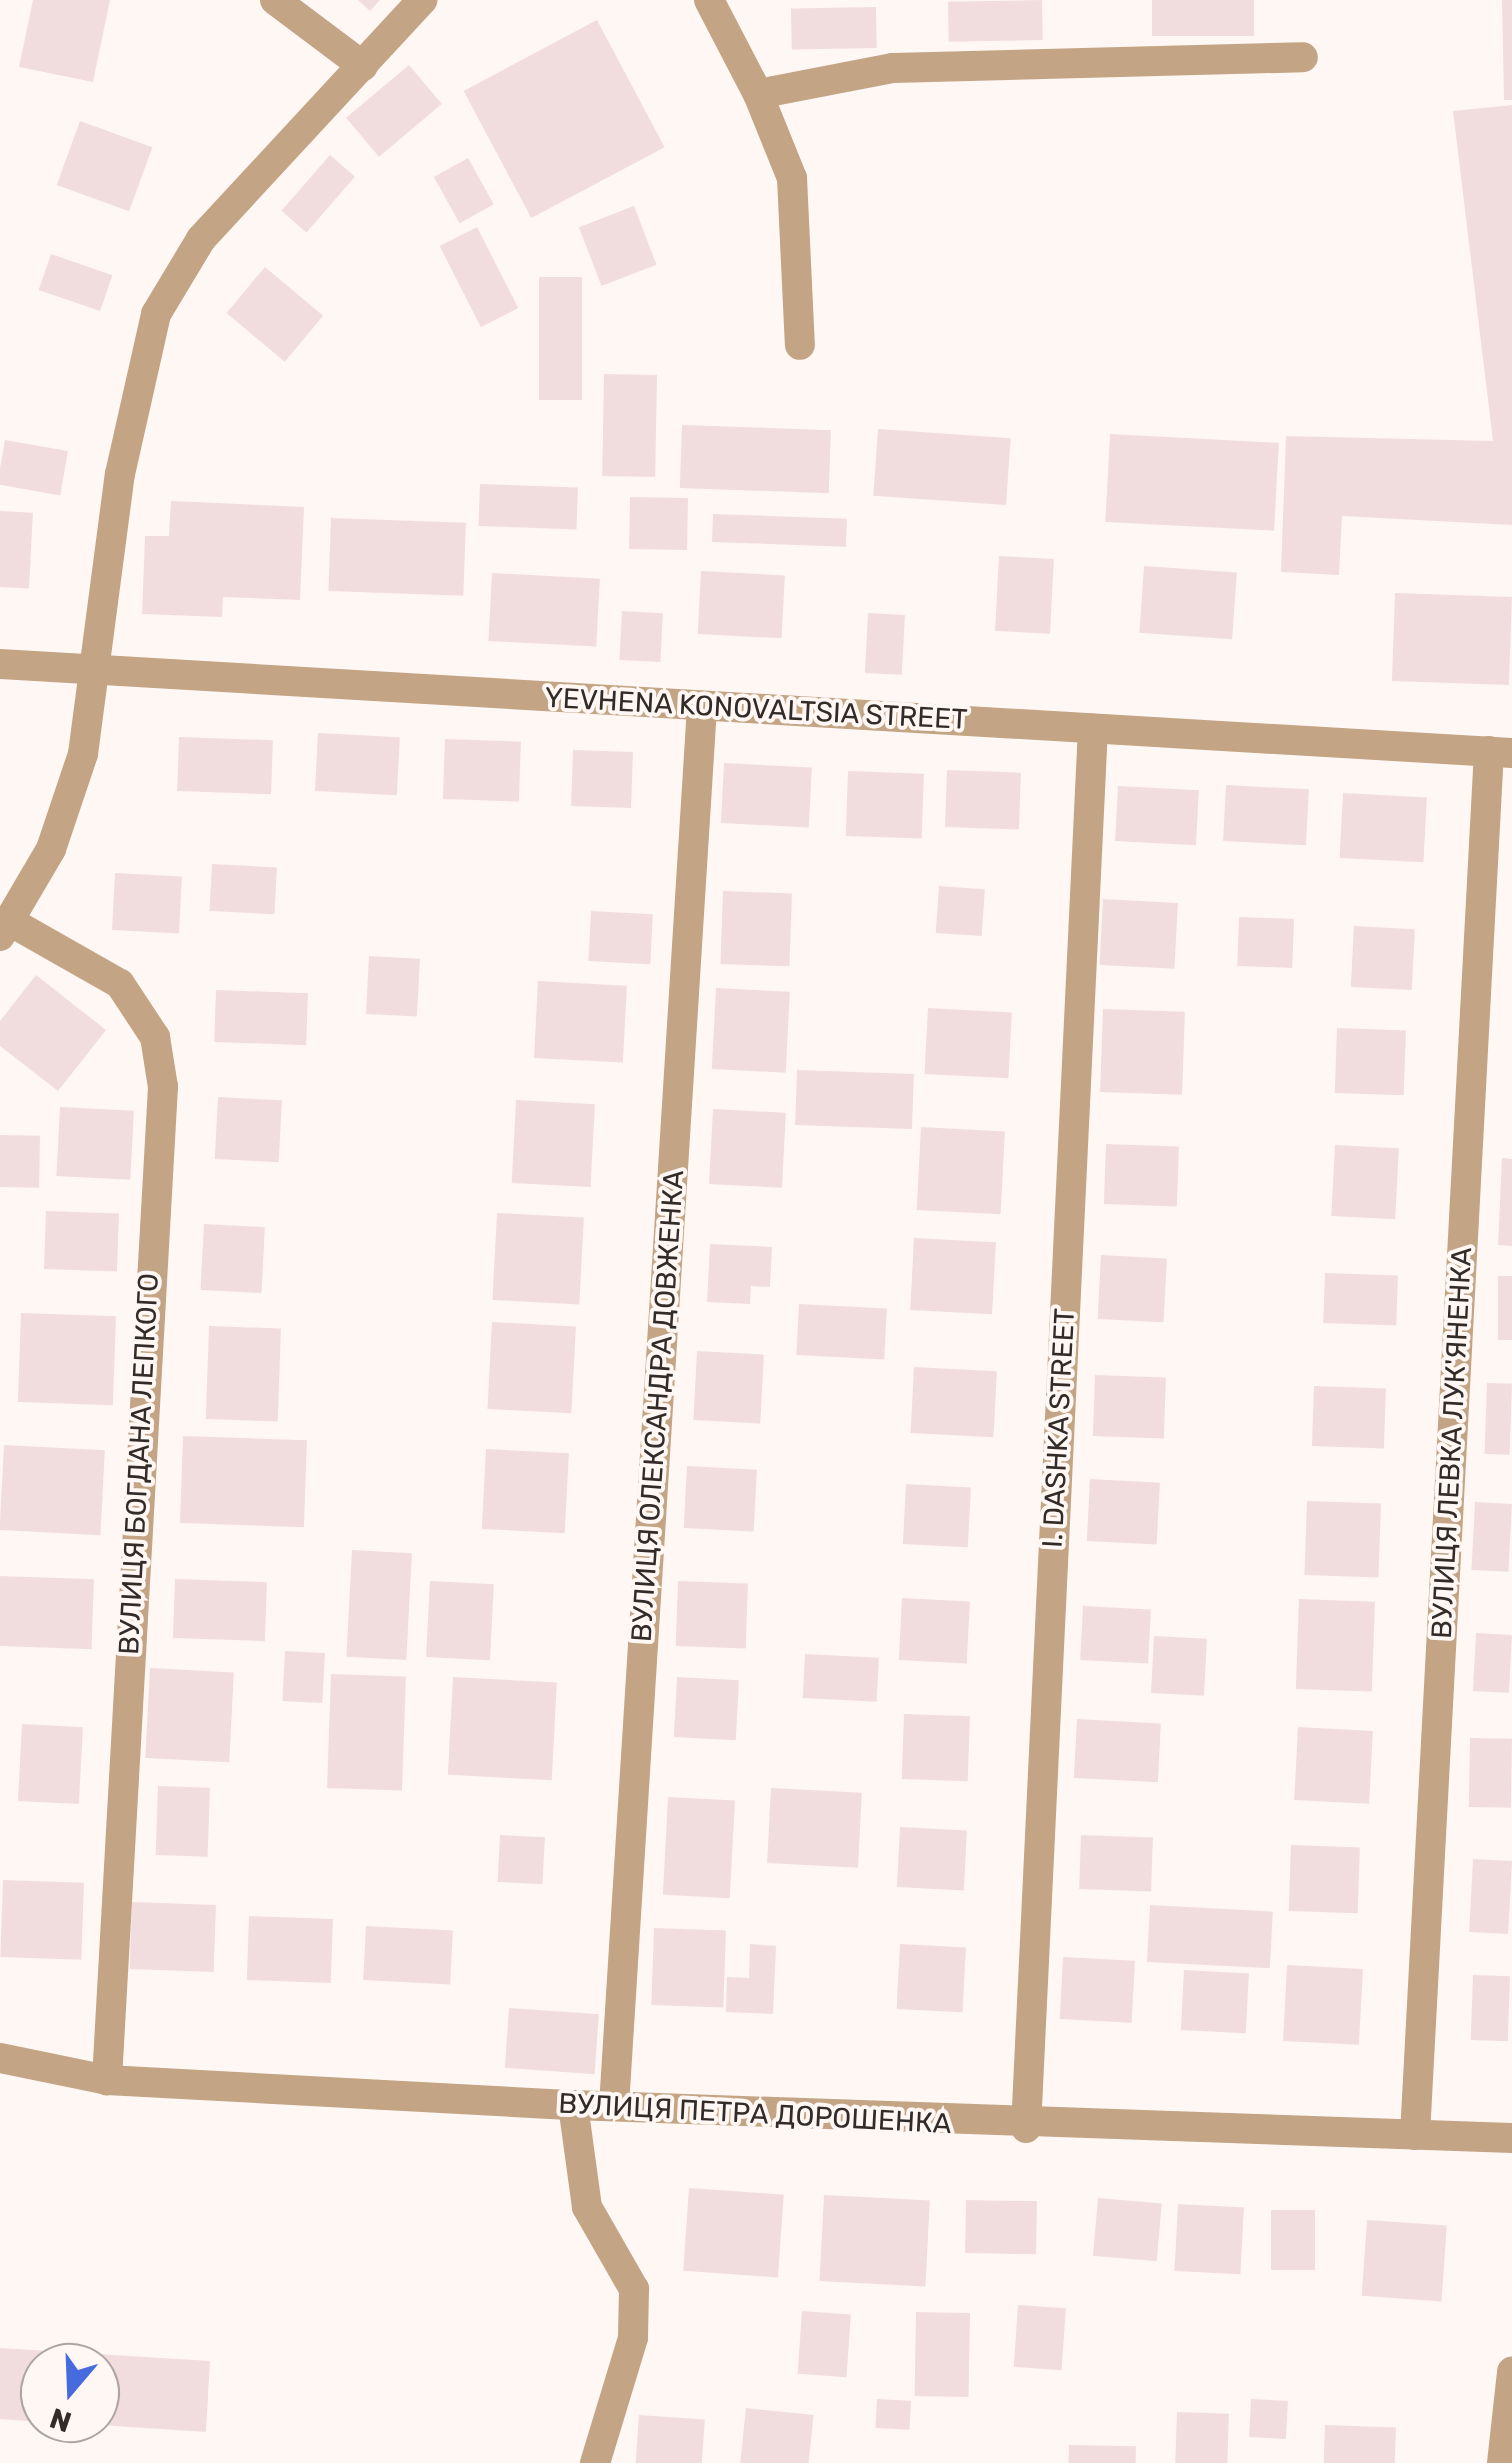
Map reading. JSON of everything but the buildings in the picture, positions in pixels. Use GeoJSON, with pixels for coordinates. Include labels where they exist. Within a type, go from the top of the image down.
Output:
{"type":"FeatureCollection","features":[{"type":"Feature","properties":{"kind":"street"},"geometry":{"type":"LineString","coordinates":[[275,0],[362,66]]}},
{"type":"Feature","properties":{"kind":"street"},"geometry":{"type":"LineString","coordinates":[[6,929],[51,849],[98,670],[120,474],[156,314],[201,240],[422,0]]}},
{"type":"Feature","properties":{"kind":"street"},"geometry":{"type":"LineString","coordinates":[[709,0],[758,94],[792,178],[800,345]]}},
{"type":"Feature","properties":{"kind":"street"},"geometry":{"type":"LineString","coordinates":[[758,94],[893,68],[1304,57]]}},
{"type":"Feature","properties":{"kind":"street","name":"YEVHENA KONOVALTSIA STREET"},"geometry":{"type":"LineString","coordinates":[[0,664],[1500,752]]}},
{"type":"Feature","properties":{"kind":"street","name":"ВУЛИЦЯ ОЛЕКСАНДРА ДОВЖЕНКА"},"geometry":{"type":"LineString","coordinates":[[614,2106],[702,706]]}},
{"type":"Feature","properties":{"kind":"street","name":"I. DASHKA STREET"},"geometry":{"type":"LineString","coordinates":[[1026,2128],[1092,729]]}},
{"type":"Feature","properties":{"kind":"street","name":"ВУЛИЦЯ ЛЕВКА ЛУК'ЯНЕНКА"},"geometry":{"type":"LineString","coordinates":[[1415,2135],[1500,752]]}},
{"type":"Feature","properties":{"kind":"street","name":"ВУЛИЦЯ БОГДАНА ЛЕПКОГО"},"geometry":{"type":"LineString","coordinates":[[6,929],[120,984],[155,1037],[163,1087],[107,2080]]}},
{"type":"Feature","properties":{"kind":"street","name":"ВУЛИЦЯ ПЕТРА ДОРОШЕНКА"},"geometry":{"type":"LineString","coordinates":[[0,2058],[107,2080],[573,2106],[1026,2128],[1512,2138]]}},
{"type":"Feature","properties":{"kind":"street"},"geometry":{"type":"LineString","coordinates":[[573,2106],[587,2206],[634,2290],[633,2338],[595,2463]]}},
{"type":"Feature","properties":{"kind":"street"},"geometry":{"type":"LineString","coordinates":[[1502,2463],[1512,2372]]}}]}
